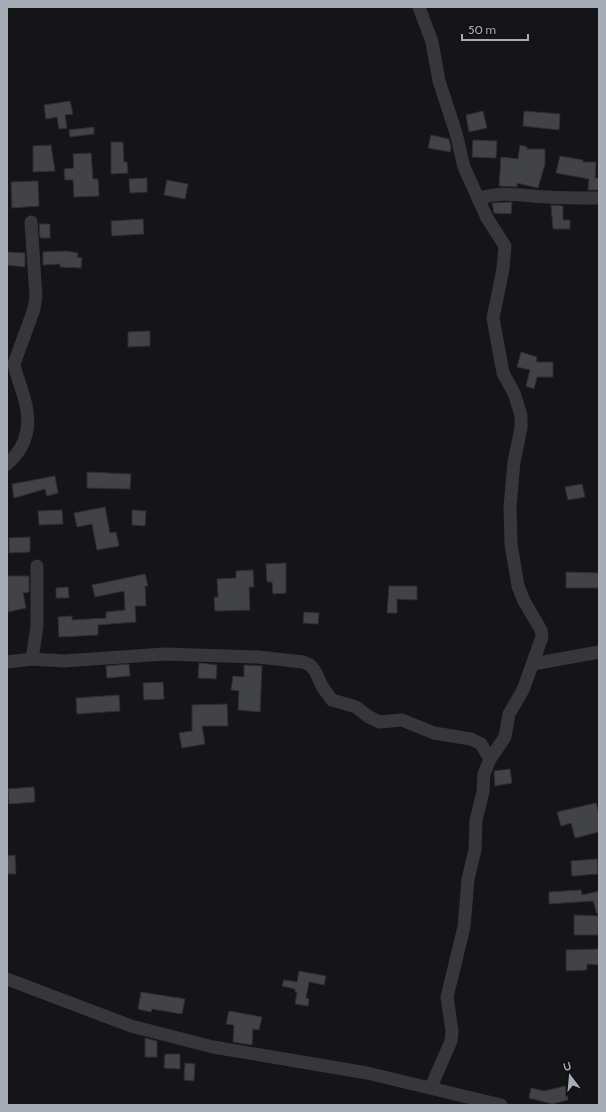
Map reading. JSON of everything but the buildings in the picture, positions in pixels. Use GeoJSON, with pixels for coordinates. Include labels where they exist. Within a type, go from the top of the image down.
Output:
{"type":"FeatureCollection","features":[{"type":"Feature","properties":{"kind":"street"},"geometry":{"type":"LineString","coordinates":[[419,7],[432,42],[439,81],[456,133],[464,166],[487,218],[505,246],[503,269],[493,318],[503,372],[514,393],[521,415],[521,428],[514,462],[510,506],[511,544],[518,586],[524,601],[541,630],[540,643],[533,664],[523,690],[509,714],[505,737],[490,759],[484,774],[483,792],[476,820],[475,850],[468,879],[464,927],[447,997],[452,1031],[451,1041],[431,1087]]}},
{"type":"Feature","properties":{"kind":"street"},"geometry":{"type":"LineString","coordinates":[[478,199],[492,194],[502,193],[545,198],[599,198]]}},
{"type":"Feature","properties":{"kind":"street"},"geometry":{"type":"LineString","coordinates":[[7,464],[18,455],[27,437],[25,401],[14,364],[34,308],[36,296],[31,222]]}},
{"type":"Feature","properties":{"kind":"street"},"geometry":{"type":"LineString","coordinates":[[32,659],[37,626],[36,566]]}},
{"type":"Feature","properties":{"kind":"street"},"geometry":{"type":"LineString","coordinates":[[533,664],[599,652]]}},
{"type":"Feature","properties":{"kind":"street"},"geometry":{"type":"LineString","coordinates":[[7,662],[32,659],[64,661],[165,654],[258,657],[303,662],[310,665],[315,671],[323,688],[332,700],[356,706],[369,717],[380,722],[402,720],[434,733],[471,738],[481,744],[490,759]]}},
{"type":"Feature","properties":{"kind":"street"},"geometry":{"type":"LineString","coordinates":[[7,978],[131,1026],[213,1047],[367,1073],[431,1087],[501,1105]]}}]}
